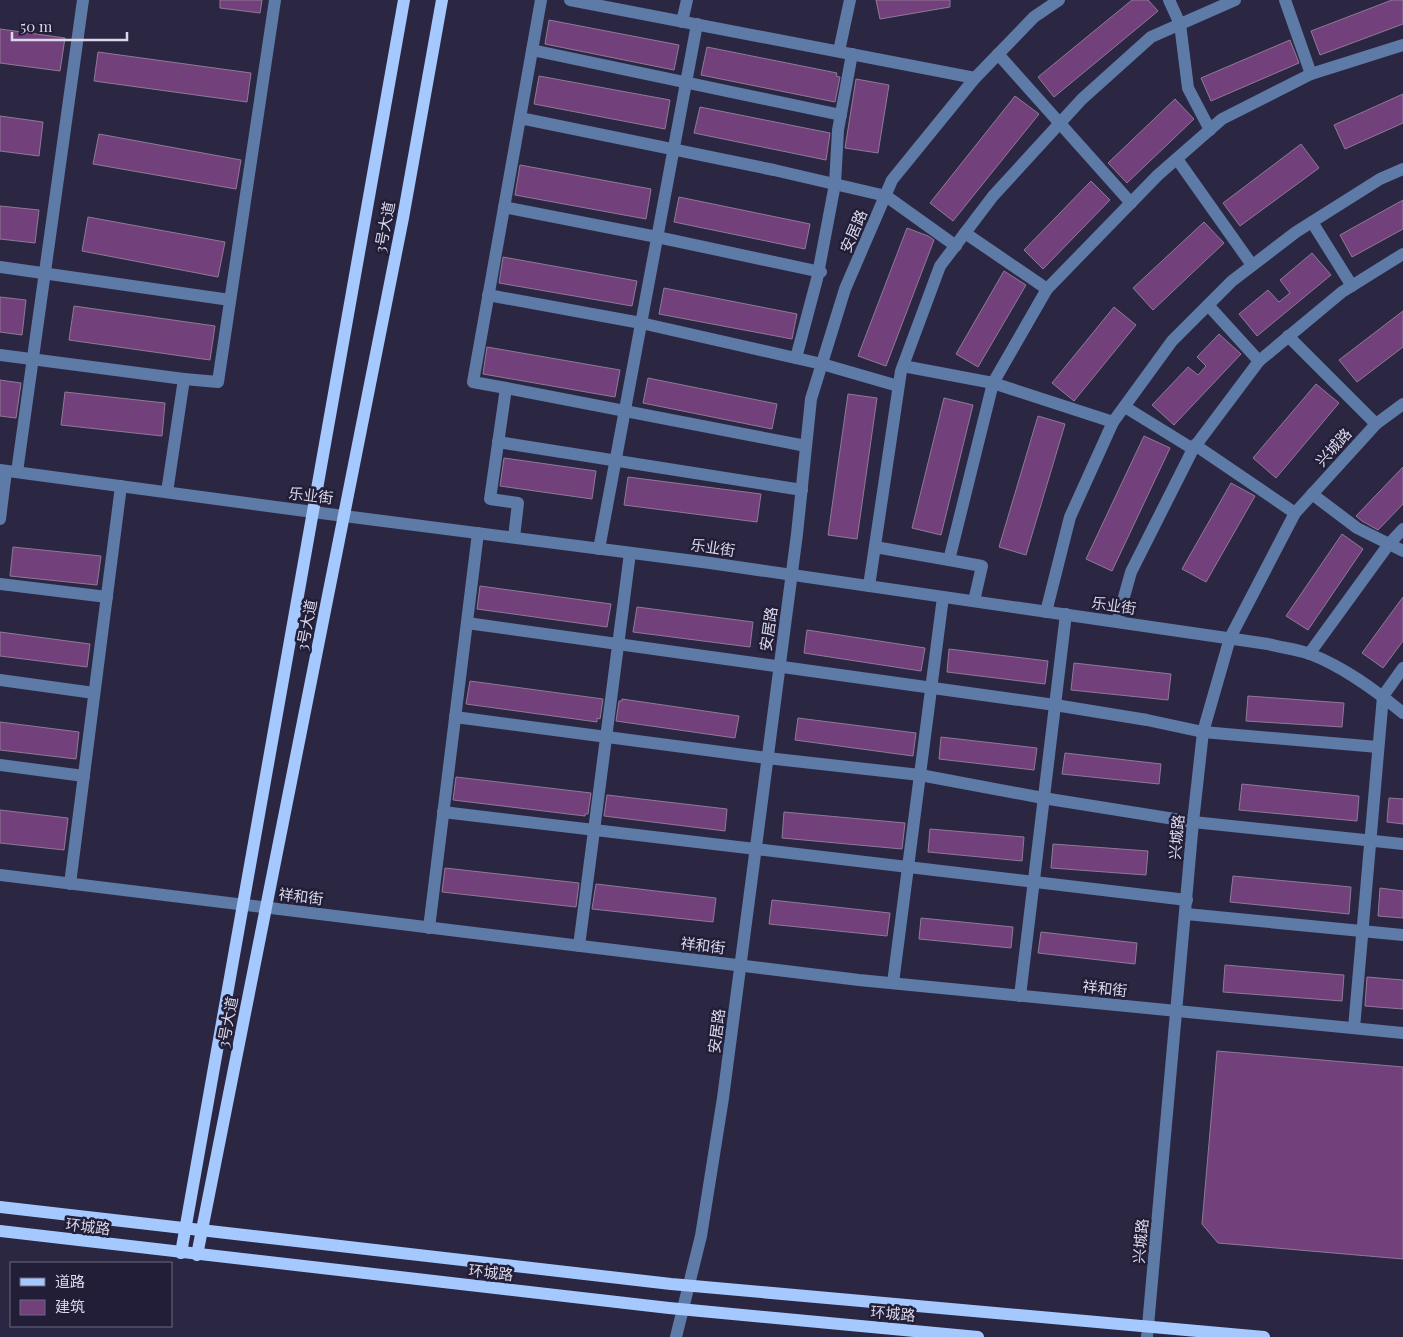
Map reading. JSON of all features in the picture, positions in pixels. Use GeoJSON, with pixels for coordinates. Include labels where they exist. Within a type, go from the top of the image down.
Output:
{"type":"FeatureCollection","features":[{"type":"Feature","properties":{"kind":"main road","name":"3号大道"},"geometry":{"type":"LineString","coordinates":[[181,1253],[404,0]]}},
{"type":"Feature","properties":{"kind":"main road","name":"3号大道"},"geometry":{"type":"LineString","coordinates":[[197,1255],[403,218],[442,0]]}},
{"type":"Feature","properties":{"kind":"main road"},"geometry":{"type":"LineString","coordinates":[[0,1207],[689,1286],[1148,1332],[1264,1337]]}},
{"type":"Feature","properties":{"kind":"main road","name":"环城路"},"geometry":{"type":"LineString","coordinates":[[0,1231],[684,1310],[978,1337]]}},
{"type":"Feature","properties":{"kind":"street"},"geometry":{"type":"LineString","coordinates":[[0,519],[8,471],[33,360],[83,0]]}},
{"type":"Feature","properties":{"kind":"street"},"geometry":{"type":"LineString","coordinates":[[0,356],[218,382],[275,0]]}},
{"type":"Feature","properties":{"kind":"street"},"geometry":{"type":"LineString","coordinates":[[541,0],[473,382],[806,446]]}},
{"type":"Feature","properties":{"kind":"street"},"geometry":{"type":"LineString","coordinates":[[570,0],[975,78]]}},
{"type":"Feature","properties":{"kind":"street"},"geometry":{"type":"LineString","coordinates":[[682,22],[687,0]]}},
{"type":"Feature","properties":{"kind":"street"},"geometry":{"type":"LineString","coordinates":[[839,51],[850,0]]}},
{"type":"Feature","properties":{"kind":"street","name":"安居路"},"geometry":{"type":"LineString","coordinates":[[676,1337],[701,1236],[723,1098],[792,575],[811,400],[846,289],[892,180],[975,78],[1034,17],[1059,0]]}},
{"type":"Feature","properties":{"kind":"street"},"geometry":{"type":"LineString","coordinates":[[1169,0],[1180,24],[1188,88],[1210,130]]}},
{"type":"Feature","properties":{"kind":"street"},"geometry":{"type":"LineString","coordinates":[[869,586],[898,386],[903,366],[940,266],[993,196],[1082,99],[1151,37],[1235,0]]}},
{"type":"Feature","properties":{"kind":"street"},"geometry":{"type":"LineString","coordinates":[[1285,0],[1311,74]]}},
{"type":"Feature","properties":{"kind":"street"},"geometry":{"type":"LineString","coordinates":[[599,548],[698,24]]}},
{"type":"Feature","properties":{"kind":"street"},"geometry":{"type":"LineString","coordinates":[[949,560],[993,383],[1047,289],[1158,175],[1222,119],[1311,74],[1403,45]]}},
{"type":"Feature","properties":{"kind":"street"},"geometry":{"type":"LineString","coordinates":[[532,50],[841,115]]}},
{"type":"Feature","properties":{"kind":"street"},"geometry":{"type":"LineString","coordinates":[[796,358],[820,272],[835,184],[838,130],[852,54]]}},
{"type":"Feature","properties":{"kind":"street"},"geometry":{"type":"LineString","coordinates":[[998,54],[1131,203]]}},
{"type":"Feature","properties":{"kind":"street"},"geometry":{"type":"LineString","coordinates":[[520,118],[674,149],[886,196],[956,246]]}},
{"type":"Feature","properties":{"kind":"street"},"geometry":{"type":"LineString","coordinates":[[1177,159],[1252,265]]}},
{"type":"Feature","properties":{"kind":"street"},"geometry":{"type":"LineString","coordinates":[[1046,612],[1070,517],[1113,422],[1172,341],[1232,281],[1252,265],[1312,222],[1380,179],[1403,168]]}},
{"type":"Feature","properties":{"kind":"street"},"geometry":{"type":"LineString","coordinates":[[504,207],[658,237],[820,272]]}},
{"type":"Feature","properties":{"kind":"street"},"geometry":{"type":"LineString","coordinates":[[1312,222],[1352,286]]}},
{"type":"Feature","properties":{"kind":"street"},"geometry":{"type":"LineString","coordinates":[[965,233],[1047,289]]}},
{"type":"Feature","properties":{"kind":"street"},"geometry":{"type":"LineString","coordinates":[[1117,622],[1132,572],[1194,447],[1259,361],[1342,292],[1403,254]]}},
{"type":"Feature","properties":{"kind":"street"},"geometry":{"type":"LineString","coordinates":[[0,267],[230,300]]}},
{"type":"Feature","properties":{"kind":"street"},"geometry":{"type":"LineString","coordinates":[[488,295],[641,324],[796,358],[898,386]]}},
{"type":"Feature","properties":{"kind":"street"},"geometry":{"type":"LineString","coordinates":[[1208,305],[1259,361]]}},
{"type":"Feature","properties":{"kind":"street"},"geometry":{"type":"LineString","coordinates":[[1288,336],[1376,424]]}},
{"type":"Feature","properties":{"kind":"street"},"geometry":{"type":"LineString","coordinates":[[903,366],[993,383],[1113,422]]}},
{"type":"Feature","properties":{"kind":"street"},"geometry":{"type":"LineString","coordinates":[[167,492],[184,378]]}},
{"type":"Feature","properties":{"kind":"street"},"geometry":{"type":"LineString","coordinates":[[506,388],[490,499],[518,503],[514,537]]}},
{"type":"Feature","properties":{"kind":"street","name":"兴城路"},"geometry":{"type":"LineString","coordinates":[[1148,1332],[1193,822],[1203,732],[1230,638],[1296,513],[1376,424],[1403,404]]}},
{"type":"Feature","properties":{"kind":"street"},"geometry":{"type":"LineString","coordinates":[[1125,407],[1194,447],[1296,513]]}},
{"type":"Feature","properties":{"kind":"street"},"geometry":{"type":"LineString","coordinates":[[498,442],[802,490]]}},
{"type":"Feature","properties":{"kind":"street","name":"乐业街"},"geometry":{"type":"LineString","coordinates":[[8,471],[599,548],[1230,638],[1309,654],[1347,672],[1383,696],[1403,713]]}},
{"type":"Feature","properties":{"kind":"street"},"geometry":{"type":"LineString","coordinates":[[70,884],[121,486]]}},
{"type":"Feature","properties":{"kind":"street"},"geometry":{"type":"LineString","coordinates":[[1312,494],[1357,528],[1403,551]]}},
{"type":"Feature","properties":{"kind":"street"},"geometry":{"type":"LineString","coordinates":[[1309,654],[1389,544],[1403,529]]}},
{"type":"Feature","properties":{"kind":"street"},"geometry":{"type":"LineString","coordinates":[[429,928],[478,533]]}},
{"type":"Feature","properties":{"kind":"street"},"geometry":{"type":"LineString","coordinates":[[875,547],[982,566],[974,601]]}},
{"type":"Feature","properties":{"kind":"street"},"geometry":{"type":"LineString","coordinates":[[579,946],[630,553]]}},
{"type":"Feature","properties":{"kind":"street"},"geometry":{"type":"LineString","coordinates":[[0,584],[107,597]]}},
{"type":"Feature","properties":{"kind":"street"},"geometry":{"type":"LineString","coordinates":[[893,983],[943,597]]}},
{"type":"Feature","properties":{"kind":"street"},"geometry":{"type":"LineString","coordinates":[[1020,996],[1066,614]]}},
{"type":"Feature","properties":{"kind":"street"},"geometry":{"type":"LineString","coordinates":[[466,623],[780,665],[1055,705],[1147,720],[1203,732],[1378,747]]}},
{"type":"Feature","properties":{"kind":"street"},"geometry":{"type":"LineString","coordinates":[[1354,1028],[1383,696],[1403,668]]}},
{"type":"Feature","properties":{"kind":"street"},"geometry":{"type":"LineString","coordinates":[[0,680],[94,693]]}},
{"type":"Feature","properties":{"kind":"street"},"geometry":{"type":"LineString","coordinates":[[455,717],[768,758],[920,775],[1043,798],[1193,822],[1403,844]]}},
{"type":"Feature","properties":{"kind":"street"},"geometry":{"type":"LineString","coordinates":[[0,765],[84,776]]}},
{"type":"Feature","properties":{"kind":"street"},"geometry":{"type":"LineString","coordinates":[[443,812],[1187,900]]}},
{"type":"Feature","properties":{"kind":"street","name":"祥和街"},"geometry":{"type":"LineString","coordinates":[[0,876],[740,966],[1020,996],[1403,1033]]}},
{"type":"Feature","properties":{"kind":"street"},"geometry":{"type":"LineString","coordinates":[[1186,914],[1403,934]]}},
{"type":"Feature","properties":{"kind":"building"},"geometry":{"type":"Polygon","coordinates":[[[220,0],[262,0],[260,13],[220,8],[220,0]]]}},
{"type":"Feature","properties":{"kind":"building"},"geometry":{"type":"Polygon","coordinates":[[[876,0],[950,0],[950,7],[880,19],[876,0]]]}},
{"type":"Feature","properties":{"kind":"building"},"geometry":{"type":"Polygon","coordinates":[[[1132,0],[1148,0],[1158,11],[1054,97],[1038,77],[1132,0]]]}},
{"type":"Feature","properties":{"kind":"building"},"geometry":{"type":"Polygon","coordinates":[[[1392,0],[1403,0],[1403,24],[1320,55],[1311,31],[1392,0]]]}},
{"type":"Feature","properties":{"kind":"building"},"geometry":{"type":"Polygon","coordinates":[[[549,20],[679,45],[674,70],[545,44],[549,20]]]}},
{"type":"Feature","properties":{"kind":"building"},"geometry":{"type":"Polygon","coordinates":[[[0,29],[65,38],[60,71],[0,63],[0,29]]]}},
{"type":"Feature","properties":{"kind":"building"},"geometry":{"type":"Polygon","coordinates":[[[1290,40],[1299,63],[1211,101],[1201,78],[1290,40]]]}},
{"type":"Feature","properties":{"kind":"building"},"geometry":{"type":"Polygon","coordinates":[[[707,47],[837,73],[836,76],[840,77],[835,102],[701,75],[707,47]]]}},
{"type":"Feature","properties":{"kind":"building"},"geometry":{"type":"Polygon","coordinates":[[[98,52],[251,73],[247,102],[94,81],[98,52]]]}},
{"type":"Feature","properties":{"kind":"building"},"geometry":{"type":"Polygon","coordinates":[[[539,76],[670,100],[665,129],[534,104],[539,76]]]}},
{"type":"Feature","properties":{"kind":"building"},"geometry":{"type":"Polygon","coordinates":[[[856,79],[889,85],[878,153],[845,148],[856,79]]]}},
{"type":"Feature","properties":{"kind":"building"},"geometry":{"type":"Polygon","coordinates":[[[1403,94],[1403,123],[1345,149],[1334,125],[1403,94]]]}},
{"type":"Feature","properties":{"kind":"building"},"geometry":{"type":"Polygon","coordinates":[[[1015,96],[1039,114],[953,221],[930,203],[1015,96]]]}},
{"type":"Feature","properties":{"kind":"building"},"geometry":{"type":"Polygon","coordinates":[[[1175,99],[1194,119],[1127,183],[1108,163],[1175,99]]]}},
{"type":"Feature","properties":{"kind":"building"},"geometry":{"type":"Polygon","coordinates":[[[700,107],[830,133],[826,160],[694,133],[700,107]]]}},
{"type":"Feature","properties":{"kind":"building"},"geometry":{"type":"Polygon","coordinates":[[[0,116],[43,122],[39,156],[0,151],[0,116]]]}},
{"type":"Feature","properties":{"kind":"building"},"geometry":{"type":"Polygon","coordinates":[[[99,134],[241,160],[236,189],[93,164],[99,134]]]}},
{"type":"Feature","properties":{"kind":"building"},"geometry":{"type":"Polygon","coordinates":[[[1301,144],[1319,168],[1240,226],[1223,203],[1301,144]]]}},
{"type":"Feature","properties":{"kind":"building"},"geometry":{"type":"Polygon","coordinates":[[[520,165],[651,189],[646,219],[515,195],[520,165]]]}},
{"type":"Feature","properties":{"kind":"building"},"geometry":{"type":"Polygon","coordinates":[[[1091,181],[1110,200],[1043,269],[1024,250],[1091,181]]]}},
{"type":"Feature","properties":{"kind":"building"},"geometry":{"type":"Polygon","coordinates":[[[679,197],[810,224],[805,249],[674,222],[679,197]]]}},
{"type":"Feature","properties":{"kind":"building"},"geometry":{"type":"Polygon","coordinates":[[[1403,200],[1403,229],[1352,257],[1340,235],[1403,200]]]}},
{"type":"Feature","properties":{"kind":"building"},"geometry":{"type":"Polygon","coordinates":[[[0,206],[39,210],[35,243],[0,239],[0,206]]]}},
{"type":"Feature","properties":{"kind":"building"},"geometry":{"type":"Polygon","coordinates":[[[88,217],[225,242],[218,277],[82,251],[88,217]]]}},
{"type":"Feature","properties":{"kind":"building"},"geometry":{"type":"Polygon","coordinates":[[[1204,222],[1224,243],[1153,310],[1133,288],[1204,222]]]}},
{"type":"Feature","properties":{"kind":"building"},"geometry":{"type":"Polygon","coordinates":[[[907,228],[934,240],[886,366],[858,356],[907,228]]]}},
{"type":"Feature","properties":{"kind":"building"},"geometry":{"type":"Polygon","coordinates":[[[1312,253],[1331,275],[1257,336],[1239,314],[1268,290],[1279,302],[1290,293],[1280,280],[1312,253]]]}},
{"type":"Feature","properties":{"kind":"building"},"geometry":{"type":"Polygon","coordinates":[[[503,257],[637,281],[632,306],[499,283],[503,257]]]}},
{"type":"Feature","properties":{"kind":"building"},"geometry":{"type":"Polygon","coordinates":[[[1004,271],[1026,285],[978,367],[956,354],[1004,271]]]}},
{"type":"Feature","properties":{"kind":"building"},"geometry":{"type":"Polygon","coordinates":[[[664,288],[797,314],[792,339],[659,314],[664,288]]]}},
{"type":"Feature","properties":{"kind":"building"},"geometry":{"type":"Polygon","coordinates":[[[0,297],[26,300],[22,335],[0,332],[0,297]]]}},
{"type":"Feature","properties":{"kind":"building"},"geometry":{"type":"Polygon","coordinates":[[[74,306],[215,326],[210,360],[69,340],[74,306]]]}},
{"type":"Feature","properties":{"kind":"building"},"geometry":{"type":"Polygon","coordinates":[[[1114,307],[1136,325],[1074,401],[1052,383],[1114,307]]]}},
{"type":"Feature","properties":{"kind":"building"},"geometry":{"type":"Polygon","coordinates":[[[1403,311],[1403,347],[1357,382],[1339,360],[1403,311]]]}},
{"type":"Feature","properties":{"kind":"building"},"geometry":{"type":"Polygon","coordinates":[[[1219,334],[1241,354],[1174,425],[1152,405],[1188,367],[1198,375],[1206,366],[1197,357],[1219,334]]]}},
{"type":"Feature","properties":{"kind":"building"},"geometry":{"type":"Polygon","coordinates":[[[487,347],[620,370],[615,397],[483,374],[487,347]]]}},
{"type":"Feature","properties":{"kind":"building"},"geometry":{"type":"Polygon","coordinates":[[[648,378],[777,404],[772,429],[643,403],[648,378]]]}},
{"type":"Feature","properties":{"kind":"building"},"geometry":{"type":"Polygon","coordinates":[[[0,380],[21,383],[16,418],[0,416],[0,380]]]}},
{"type":"Feature","properties":{"kind":"building"},"geometry":{"type":"Polygon","coordinates":[[[1316,384],[1339,403],[1276,478],[1253,458],[1316,384]]]}},
{"type":"Feature","properties":{"kind":"building"},"geometry":{"type":"Polygon","coordinates":[[[65,392],[165,403],[162,436],[61,425],[65,392]]]}},
{"type":"Feature","properties":{"kind":"building"},"geometry":{"type":"Polygon","coordinates":[[[848,394],[877,398],[857,539],[828,535],[848,394]]]}},
{"type":"Feature","properties":{"kind":"building"},"geometry":{"type":"Polygon","coordinates":[[[944,398],[973,405],[941,535],[912,528],[944,398]]]}},
{"type":"Feature","properties":{"kind":"building"},"geometry":{"type":"Polygon","coordinates":[[[1038,416],[1065,424],[1026,555],[999,547],[1038,416]]]}},
{"type":"Feature","properties":{"kind":"building"},"geometry":{"type":"Polygon","coordinates":[[[1144,436],[1170,448],[1112,571],[1086,559],[1144,436]]]}},
{"type":"Feature","properties":{"kind":"building"},"geometry":{"type":"Polygon","coordinates":[[[504,458],[596,471],[592,499],[500,486],[504,458]]]}},
{"type":"Feature","properties":{"kind":"building"},"geometry":{"type":"Polygon","coordinates":[[[1403,467],[1403,504],[1378,530],[1356,516],[1403,467]]]}},
{"type":"Feature","properties":{"kind":"building"},"geometry":{"type":"Polygon","coordinates":[[[628,477],[761,494],[757,522],[624,505],[628,477]]]}},
{"type":"Feature","properties":{"kind":"building"},"geometry":{"type":"Polygon","coordinates":[[[1231,483],[1255,496],[1206,582],[1182,569],[1231,483]]]}},
{"type":"Feature","properties":{"kind":"building"},"geometry":{"type":"Polygon","coordinates":[[[1342,534],[1363,549],[1308,630],[1286,616],[1342,534]]]}},
{"type":"Feature","properties":{"kind":"building"},"geometry":{"type":"Polygon","coordinates":[[[13,547],[101,556],[97,585],[10,576],[13,547]]]}},
{"type":"Feature","properties":{"kind":"building"},"geometry":{"type":"Polygon","coordinates":[[[480,586],[611,604],[607,627],[477,609],[480,586]]]}},
{"type":"Feature","properties":{"kind":"building"},"geometry":{"type":"Polygon","coordinates":[[[1403,597],[1403,641],[1383,668],[1362,653],[1403,597]]]}},
{"type":"Feature","properties":{"kind":"building"},"geometry":{"type":"Polygon","coordinates":[[[637,607],[753,622],[750,647],[633,632],[637,607]]]}},
{"type":"Feature","properties":{"kind":"building"},"geometry":{"type":"Polygon","coordinates":[[[807,630],[925,648],[921,671],[804,653],[807,630]]]}},
{"type":"Feature","properties":{"kind":"building"},"geometry":{"type":"Polygon","coordinates":[[[0,632],[90,644],[87,667],[0,656],[0,632]]]}},
{"type":"Feature","properties":{"kind":"building"},"geometry":{"type":"Polygon","coordinates":[[[949,649],[1048,661],[1045,684],[947,672],[949,649]]]}},
{"type":"Feature","properties":{"kind":"building"},"geometry":{"type":"Polygon","coordinates":[[[1074,663],[1171,674],[1168,700],[1071,690],[1074,663]]]}},
{"type":"Feature","properties":{"kind":"building"},"geometry":{"type":"Polygon","coordinates":[[[470,681],[603,699],[600,719],[597,718],[597,722],[466,704],[470,681]]]}},
{"type":"Feature","properties":{"kind":"building"},"geometry":{"type":"Polygon","coordinates":[[[1248,696],[1344,703],[1342,727],[1246,721],[1248,696]]]}},
{"type":"Feature","properties":{"kind":"building"},"geometry":{"type":"Polygon","coordinates":[[[622,699],[739,716],[735,738],[616,721],[619,701],[622,701],[622,699]]]}},
{"type":"Feature","properties":{"kind":"building"},"geometry":{"type":"Polygon","coordinates":[[[798,718],[916,733],[913,756],[795,740],[798,718]]]}},
{"type":"Feature","properties":{"kind":"building"},"geometry":{"type":"Polygon","coordinates":[[[0,722],[79,732],[76,759],[0,750],[0,722]]]}},
{"type":"Feature","properties":{"kind":"building"},"geometry":{"type":"Polygon","coordinates":[[[941,737],[1037,748],[1034,770],[939,759],[941,737]]]}},
{"type":"Feature","properties":{"kind":"building"},"geometry":{"type":"Polygon","coordinates":[[[1065,753],[1161,764],[1159,784],[1062,774],[1065,753]]]}},
{"type":"Feature","properties":{"kind":"building"},"geometry":{"type":"Polygon","coordinates":[[[456,777],[591,793],[588,814],[585,814],[585,816],[453,800],[456,777]]]}},
{"type":"Feature","properties":{"kind":"building"},"geometry":{"type":"Polygon","coordinates":[[[1242,784],[1359,796],[1357,821],[1239,810],[1242,784]]]}},
{"type":"Feature","properties":{"kind":"building"},"geometry":{"type":"Polygon","coordinates":[[[607,795],[727,809],[725,831],[604,816],[607,795]]]}},
{"type":"Feature","properties":{"kind":"building"},"geometry":{"type":"Polygon","coordinates":[[[1389,798],[1403,799],[1403,824],[1387,822],[1389,798]]]}},
{"type":"Feature","properties":{"kind":"building"},"geometry":{"type":"Polygon","coordinates":[[[0,810],[68,818],[64,850],[0,843],[0,810]]]}},
{"type":"Feature","properties":{"kind":"building"},"geometry":{"type":"Polygon","coordinates":[[[784,812],[905,823],[902,849],[782,838],[784,812]]]}},
{"type":"Feature","properties":{"kind":"building"},"geometry":{"type":"Polygon","coordinates":[[[930,829],[1024,837],[1022,861],[928,852],[930,829]]]}},
{"type":"Feature","properties":{"kind":"building"},"geometry":{"type":"Polygon","coordinates":[[[1053,844],[1148,851],[1146,875],[1051,868],[1053,844]]]}},
{"type":"Feature","properties":{"kind":"building"},"geometry":{"type":"Polygon","coordinates":[[[445,868],[579,883],[576,907],[442,892],[445,868]]]}},
{"type":"Feature","properties":{"kind":"building"},"geometry":{"type":"Polygon","coordinates":[[[1233,876],[1351,887],[1349,914],[1230,902],[1233,876]]]}},
{"type":"Feature","properties":{"kind":"building"},"geometry":{"type":"Polygon","coordinates":[[[596,884],[716,898],[713,922],[592,909],[596,884]]]}},
{"type":"Feature","properties":{"kind":"building"},"geometry":{"type":"Polygon","coordinates":[[[1380,888],[1403,891],[1403,918],[1378,916],[1380,888]]]}},
{"type":"Feature","properties":{"kind":"building"},"geometry":{"type":"Polygon","coordinates":[[[772,900],[890,913],[887,936],[769,924],[772,900]]]}},
{"type":"Feature","properties":{"kind":"building"},"geometry":{"type":"Polygon","coordinates":[[[921,918],[1013,927],[1011,948],[919,939],[921,918]]]}},
{"type":"Feature","properties":{"kind":"building"},"geometry":{"type":"Polygon","coordinates":[[[1041,932],[1137,943],[1135,964],[1038,953],[1041,932]]]}},
{"type":"Feature","properties":{"kind":"building"},"geometry":{"type":"Polygon","coordinates":[[[1225,965],[1344,975],[1342,1001],[1223,992],[1225,965]]]}},
{"type":"Feature","properties":{"kind":"building"},"geometry":{"type":"Polygon","coordinates":[[[1367,977],[1403,980],[1403,1009],[1365,1006],[1367,977]]]}},
{"type":"Feature","properties":{"kind":"building"},"geometry":{"type":"Polygon","coordinates":[[[1217,1051],[1403,1067],[1403,1259],[1218,1243],[1202,1224],[1217,1051]]]}}]}
